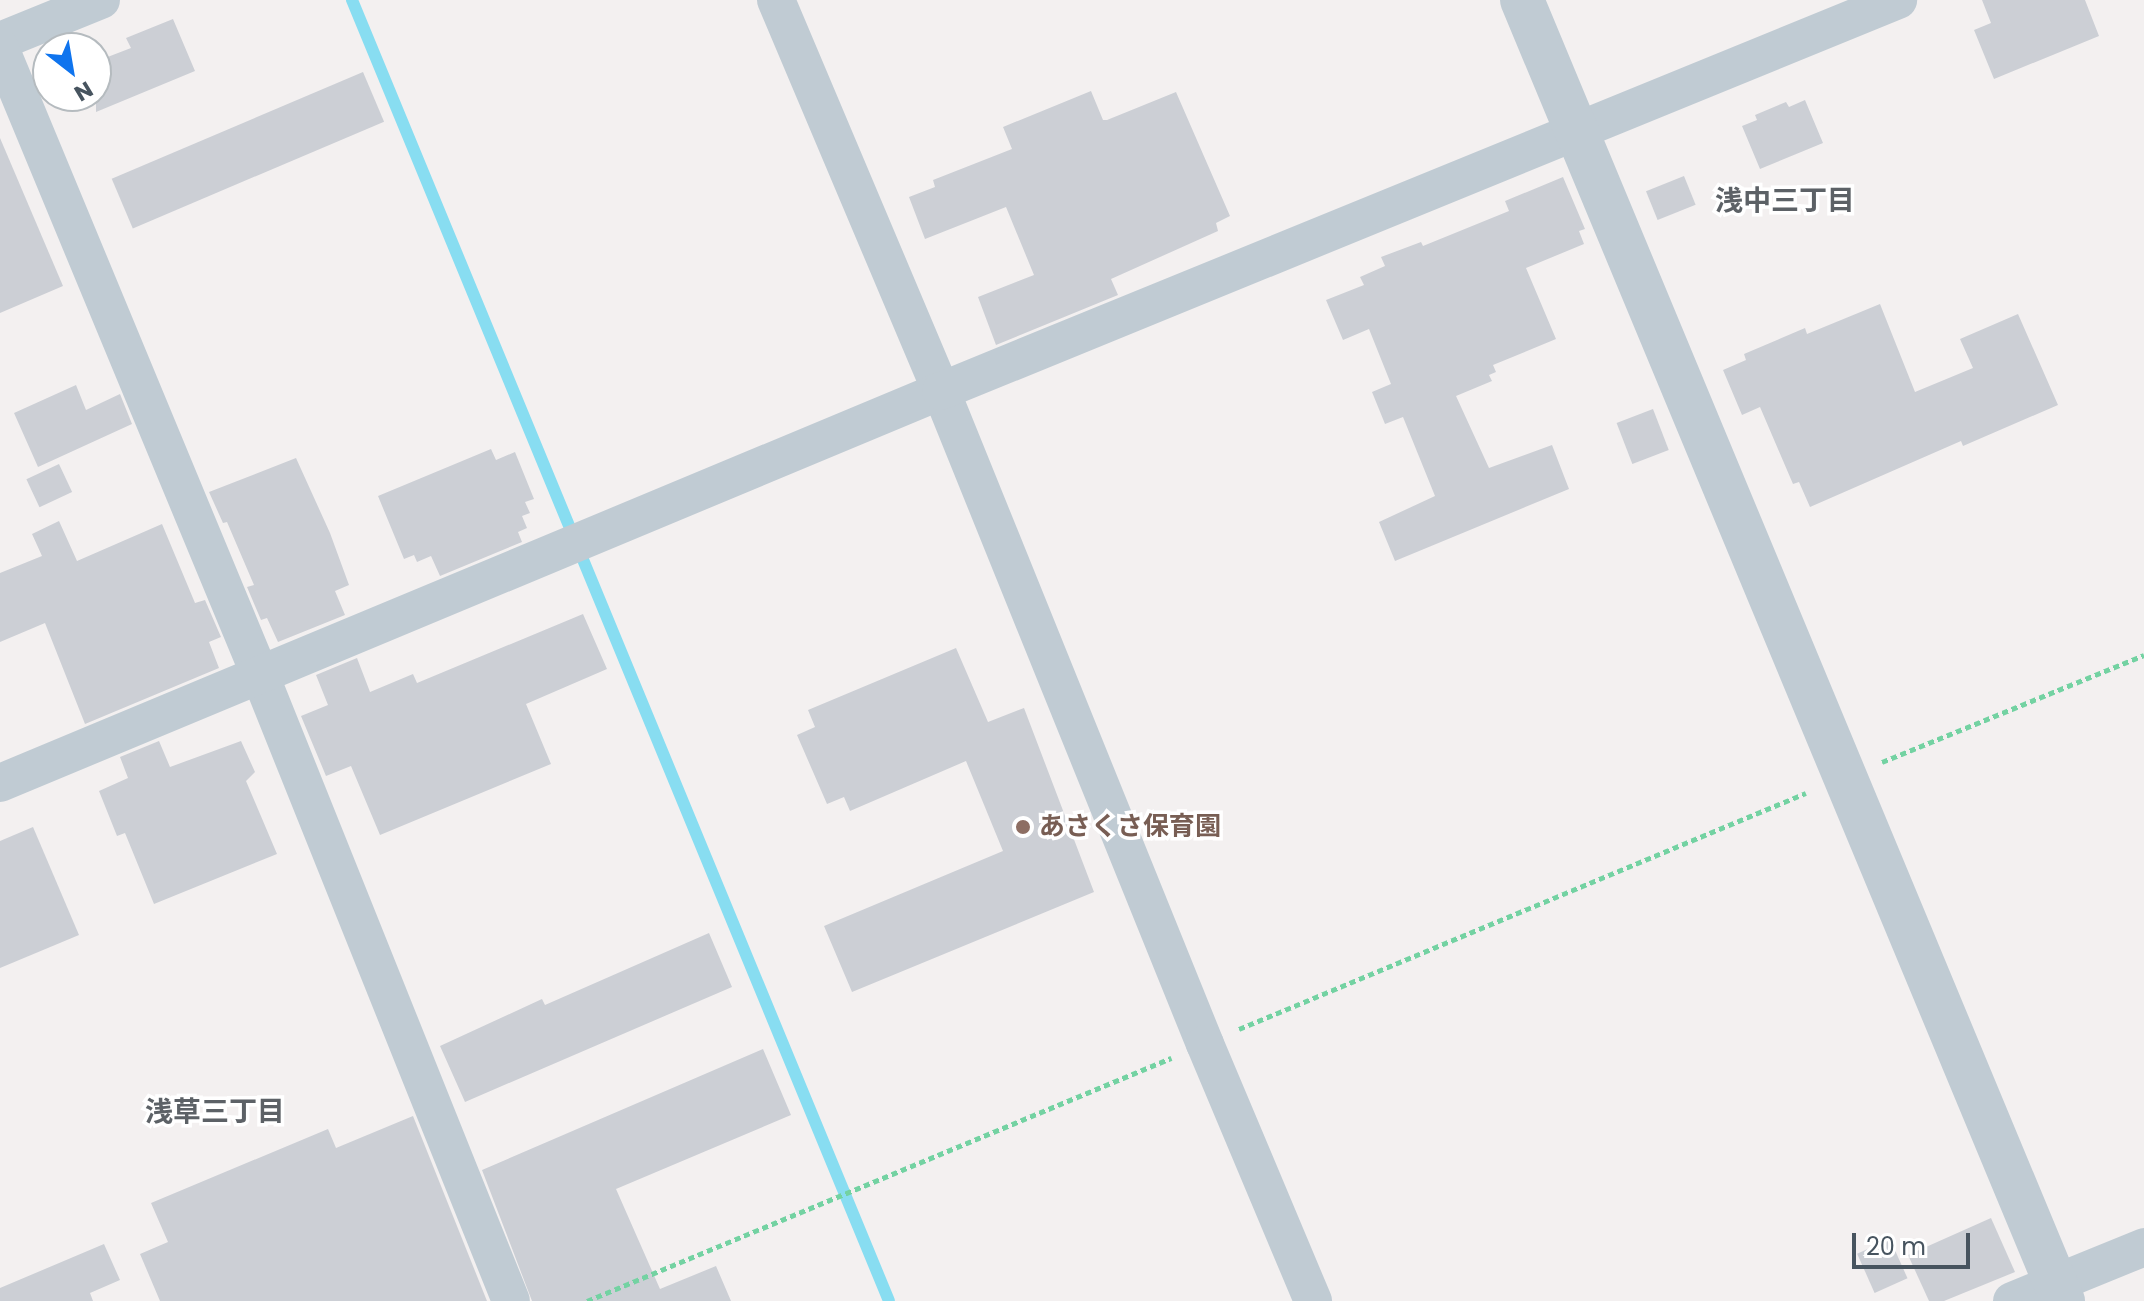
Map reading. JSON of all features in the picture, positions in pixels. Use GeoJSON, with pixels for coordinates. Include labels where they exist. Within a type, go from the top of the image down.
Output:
{"type":"FeatureCollection","features":[{"type":"Feature","properties":{"kind":"street"},"geometry":{"type":"LineString","coordinates":[[0,41],[101,0]]}},
{"type":"Feature","properties":{"kind":"street"},"geometry":{"type":"LineString","coordinates":[[776,0],[941,391],[1205,1044],[1313,1301]]}},
{"type":"Feature","properties":{"kind":"street"},"geometry":{"type":"LineString","coordinates":[[1522,0],[2060,1292]]}},
{"type":"Feature","properties":{"kind":"street"},"geometry":{"type":"LineString","coordinates":[[0,783],[941,391],[1898,0]]}},
{"type":"Feature","properties":{"kind":"street"},"geometry":{"type":"LineString","coordinates":[[0,48],[260,675],[511,1301]]}},
{"type":"Feature","properties":{"kind":"street"},"geometry":{"type":"LineString","coordinates":[[2012,1301],[2060,1292],[2144,1247]]}},
{"type":"Feature","properties":{"kind":"path"},"geometry":{"type":"LineString","coordinates":[[587,1301],[2144,655]]}},
{"type":"Feature","properties":{"kind":"building"},"geometry":{"type":"Polygon","coordinates":[[[1982,0],[2085,0],[2099,36],[1994,79],[1974,30],[1991,23],[1982,0]]]}},
{"type":"Feature","properties":{"kind":"building"},"geometry":{"type":"Polygon","coordinates":[[[173,19],[195,71],[112,105],[112,55],[131,48],[126,38],[173,19]]]}},
{"type":"Feature","properties":{"kind":"building"},"geometry":{"type":"Polygon","coordinates":[[[363,72],[384,122],[133,228],[112,179],[363,72]]]}},
{"type":"Feature","properties":{"kind":"building"},"geometry":{"type":"Polygon","coordinates":[[[1091,91],[1103,120],[1176,92],[1230,216],[1216,223],[1218,231],[1111,279],[1118,295],[996,345],[978,297],[1034,275],[1006,207],[925,239],[909,197],[935,187],[933,180],[1012,149],[1003,127],[1091,91]]]}},
{"type":"Feature","properties":{"kind":"building"},"geometry":{"type":"Polygon","coordinates":[[[1805,100],[1823,143],[1760,169],[1742,126],[1757,120],[1755,115],[1786,102],[1789,107],[1805,100]]]}},
{"type":"Feature","properties":{"kind":"building"},"geometry":{"type":"Polygon","coordinates":[[[0,138],[63,286],[0,313],[0,138]]]}},
{"type":"Feature","properties":{"kind":"building"},"geometry":{"type":"Polygon","coordinates":[[[1684,176],[1696,205],[1658,220],[1646,191],[1684,176]]]}},
{"type":"Feature","properties":{"kind":"building"},"geometry":{"type":"Polygon","coordinates":[[[1563,177],[1585,229],[1579,231],[1584,244],[1526,268],[1556,339],[1493,365],[1496,372],[1489,375],[1492,381],[1456,396],[1489,468],[1552,445],[1569,489],[1395,561],[1379,522],[1435,496],[1403,417],[1385,424],[1372,392],[1391,384],[1369,329],[1343,340],[1326,300],[1364,285],[1360,277],[1385,266],[1381,257],[1421,242],[1423,246],[1509,211],[1505,201],[1563,177]]]}},
{"type":"Feature","properties":{"kind":"building"},"geometry":{"type":"Polygon","coordinates":[[[1880,304],[1915,392],[1973,368],[1960,339],[2018,314],[2058,405],[1963,446],[1961,441],[1810,507],[1799,482],[1793,484],[1760,407],[1742,415],[1723,370],[1746,360],[1744,354],[1805,328],[1807,334],[1880,304]]]}},
{"type":"Feature","properties":{"kind":"building"},"geometry":{"type":"Polygon","coordinates":[[[76,385],[86,410],[120,394],[132,424],[38,467],[14,413],[76,385]]]}},
{"type":"Feature","properties":{"kind":"building"},"geometry":{"type":"Polygon","coordinates":[[[1653,409],[1669,450],[1632,464],[1617,423],[1653,409]]]}},
{"type":"Feature","properties":{"kind":"building"},"geometry":{"type":"Polygon","coordinates":[[[491,449],[496,460],[515,452],[534,499],[525,502],[530,513],[522,516],[527,528],[518,532],[522,542],[440,576],[431,556],[417,562],[414,555],[404,559],[378,496],[491,449]]]}},
{"type":"Feature","properties":{"kind":"building"},"geometry":{"type":"Polygon","coordinates":[[[296,458],[330,533],[349,585],[335,591],[345,615],[278,642],[267,618],[261,620],[247,587],[254,585],[227,522],[223,523],[209,492],[296,458]]]}},
{"type":"Feature","properties":{"kind":"building"},"geometry":{"type":"Polygon","coordinates":[[[59,464],[72,492],[39,507],[26,479],[59,464]]]}},
{"type":"Feature","properties":{"kind":"building"},"geometry":{"type":"Polygon","coordinates":[[[59,521],[77,561],[162,524],[195,603],[205,600],[221,637],[209,642],[219,668],[85,724],[45,623],[0,642],[0,573],[42,556],[32,534],[59,521]]]}},
{"type":"Feature","properties":{"kind":"building"},"geometry":{"type":"Polygon","coordinates":[[[583,614],[607,669],[526,704],[551,764],[380,835],[351,766],[326,776],[301,716],[328,705],[316,675],[357,658],[370,692],[413,674],[417,683],[583,614]]]}},
{"type":"Feature","properties":{"kind":"building"},"geometry":{"type":"Polygon","coordinates":[[[956,648],[988,722],[1024,708],[1094,892],[852,992],[824,926],[1003,851],[966,761],[850,811],[844,797],[827,804],[797,735],[815,727],[808,710],[956,648]]]}},
{"type":"Feature","properties":{"kind":"building"},"geometry":{"type":"Polygon","coordinates":[[[159,741],[170,767],[241,741],[255,772],[246,781],[277,854],[154,904],[125,833],[117,836],[99,791],[128,778],[120,757],[159,741]]]}},
{"type":"Feature","properties":{"kind":"building"},"geometry":{"type":"Polygon","coordinates":[[[33,827],[79,935],[0,968],[0,841],[33,827]]]}},
{"type":"Feature","properties":{"kind":"building"},"geometry":{"type":"Polygon","coordinates":[[[709,933],[732,987],[465,1102],[440,1046],[542,999],[545,1005],[709,933]]]}},
{"type":"Feature","properties":{"kind":"building"},"geometry":{"type":"Polygon","coordinates":[[[763,1049],[791,1115],[616,1189],[660,1289],[716,1266],[731,1301],[532,1301],[482,1170],[763,1049]]]}},
{"type":"Feature","properties":{"kind":"building"},"geometry":{"type":"Polygon","coordinates":[[[413,1116],[487,1301],[160,1301],[140,1254],[168,1242],[151,1203],[328,1129],[336,1148],[413,1116]]]}},
{"type":"Feature","properties":{"kind":"building"},"geometry":{"type":"Polygon","coordinates":[[[1991,1218],[2015,1272],[1944,1301],[1929,1301],[1908,1255],[1991,1218]]]}},
{"type":"Feature","properties":{"kind":"building"},"geometry":{"type":"Polygon","coordinates":[[[1890,1239],[1907,1278],[1875,1293],[1857,1254],[1890,1239]]]}},
{"type":"Feature","properties":{"kind":"building"},"geometry":{"type":"Polygon","coordinates":[[[104,1244],[120,1280],[90,1293],[93,1301],[0,1301],[0,1288],[104,1244]]]}},
{"type":"Feature","properties":{"kind":"waterway"},"geometry":{"type":"LineString","coordinates":[[352,0],[889,1301]]}},
{"type":"Feature","properties":{"kind":"place","name":"あさくさ保育園"},"geometry":{"type":"Point","coordinates":[1023,827]}},
{"type":"Feature","properties":{"kind":"district","name":"浅中三丁目"},"geometry":{"type":"Point","coordinates":[1785,201]}},
{"type":"Feature","properties":{"kind":"district","name":"浅草三丁目"},"geometry":{"type":"Point","coordinates":[215,1112]}}]}
